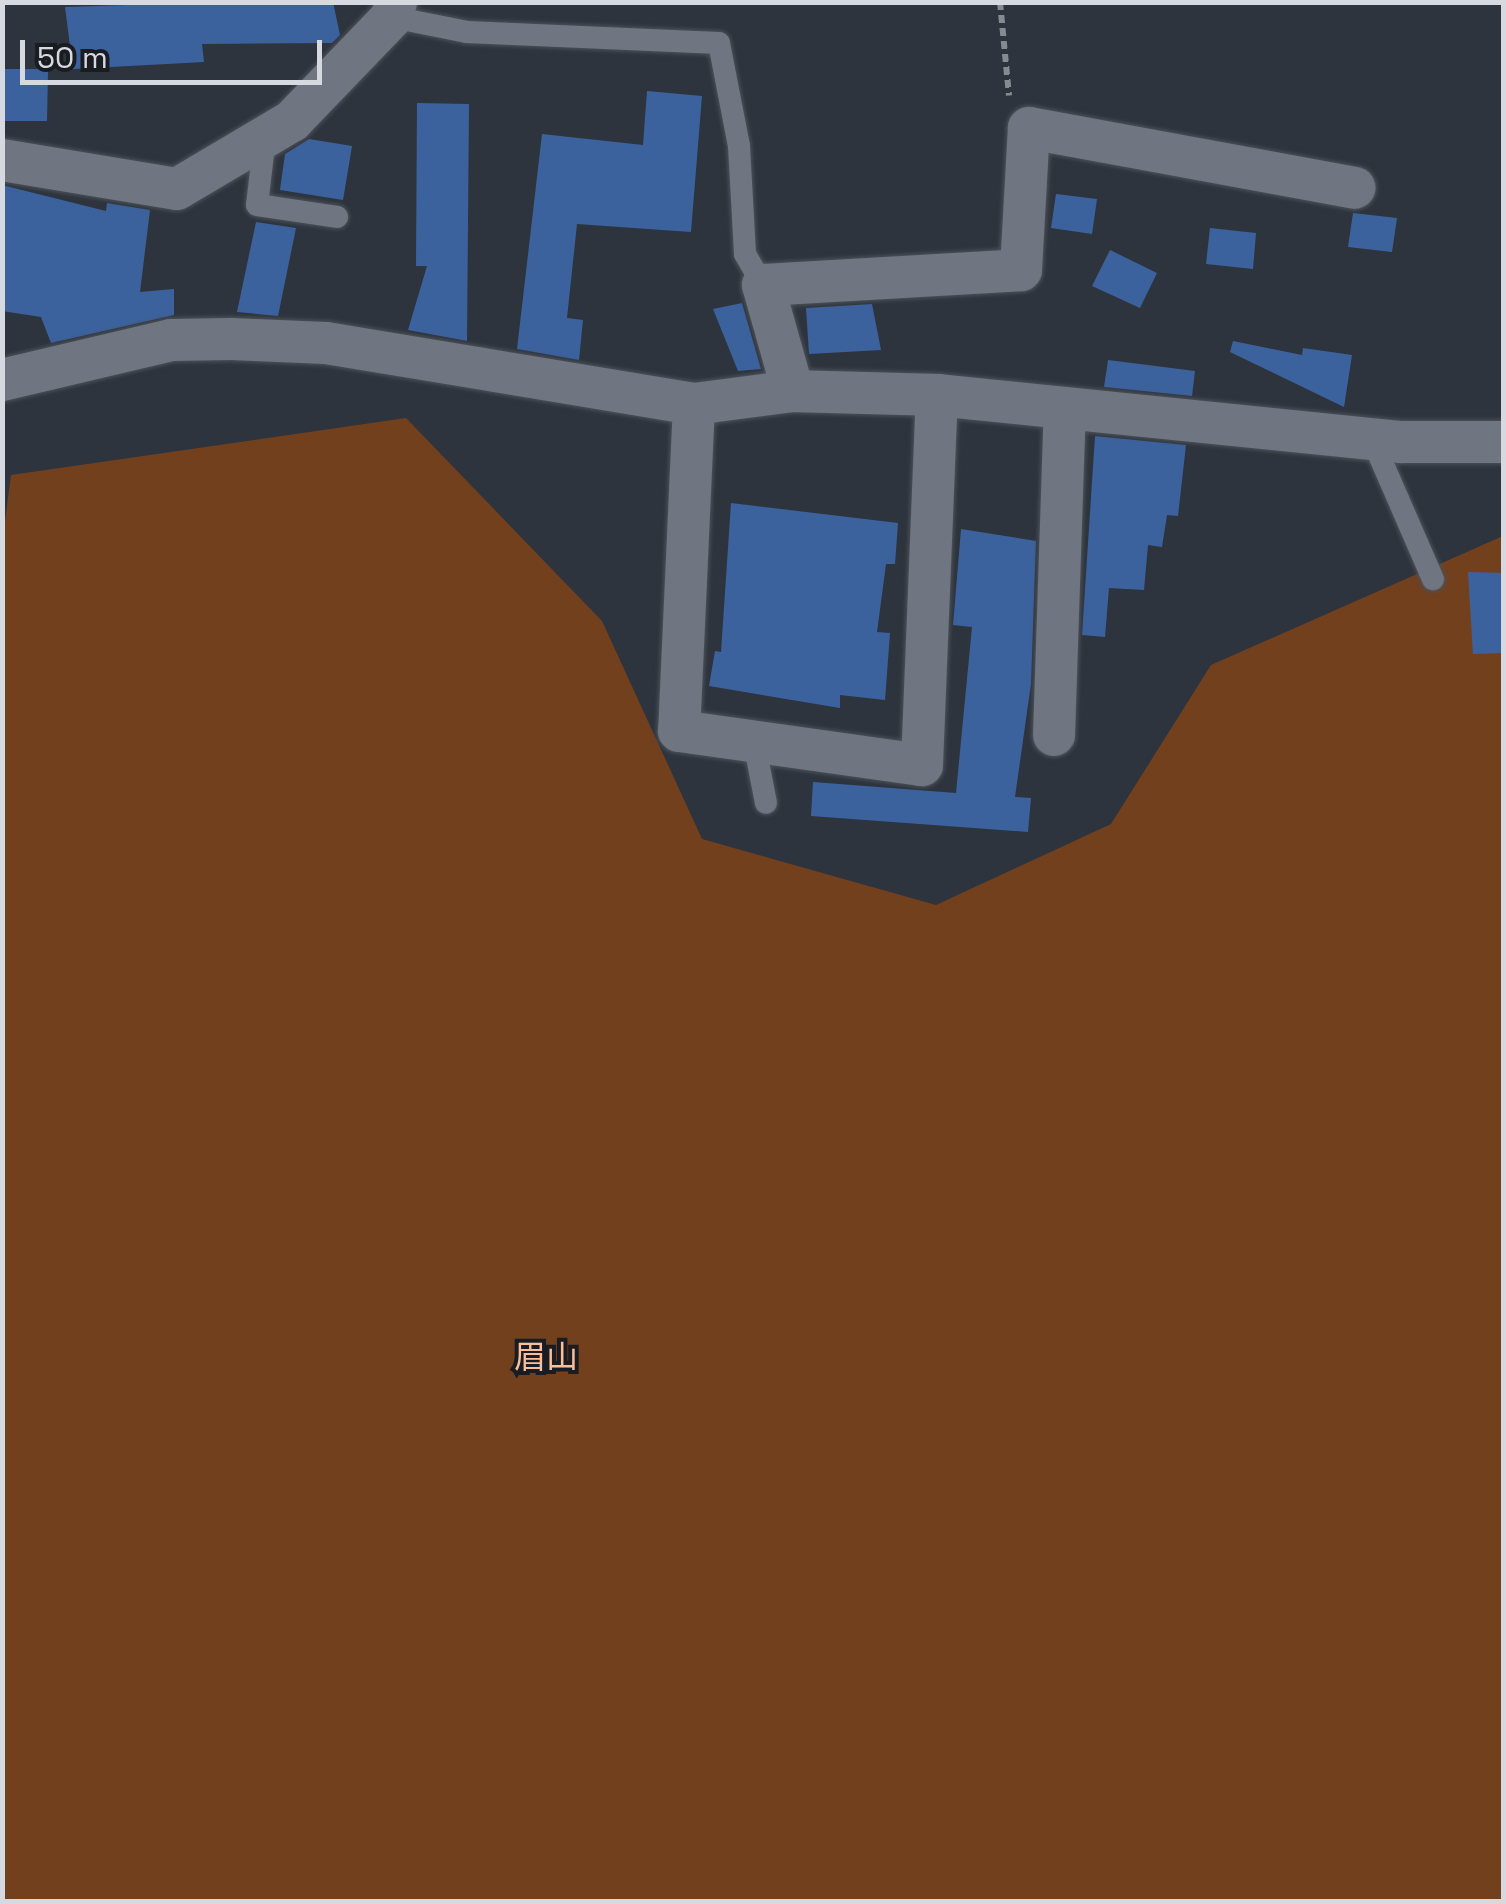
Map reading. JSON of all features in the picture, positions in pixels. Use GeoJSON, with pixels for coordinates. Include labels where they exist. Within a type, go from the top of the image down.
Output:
{"type":"FeatureCollection","features":[{"type":"Feature","properties":{"kind":"street"},"geometry":{"type":"LineString","coordinates":[[2,160],[177,190],[292,121],[394,10]]}},
{"type":"Feature","properties":{"kind":"street"},"geometry":{"type":"LineString","coordinates":[[792,391],[763,285],[1021,270],[1029,128],[1355,188]]}},
{"type":"Feature","properties":{"kind":"street"},"geometry":{"type":"LineString","coordinates":[[2,380],[171,340],[326,342],[694,404],[792,391],[937,394],[1372,439],[1504,442]]}},
{"type":"Feature","properties":{"kind":"street"},"geometry":{"type":"LineString","coordinates":[[694,404],[680,731],[922,765],[937,394]]}},
{"type":"Feature","properties":{"kind":"street"},"geometry":{"type":"LineString","coordinates":[[1054,735],[1065,408]]}},
{"type":"Feature","properties":{"kind":"lane"},"geometry":{"type":"LineString","coordinates":[[394,10],[467,32],[719,42],[738,146],[745,254],[763,285]]}},
{"type":"Feature","properties":{"kind":"lane"},"geometry":{"type":"LineString","coordinates":[[265,137],[258,206],[337,217]]}},
{"type":"Feature","properties":{"kind":"lane"},"geometry":{"type":"LineString","coordinates":[[1372,439],[1433,580]]}},
{"type":"Feature","properties":{"kind":"lane"},"geometry":{"type":"LineString","coordinates":[[754,742],[766,803]]}},
{"type":"Feature","properties":{"kind":"path"},"geometry":{"type":"LineString","coordinates":[[1000,2],[1010,109],[1029,128]]}},
{"type":"Feature","properties":{"kind":"green space","name":"眉山"},"geometry":{"type":"Polygon","coordinates":[[[406,418],[602,621],[702,839],[936,905],[1111,824],[1211,665],[1503,536],[1503,1901],[3,1902],[2,544],[11,475],[406,418]]]}},
{"type":"Feature","properties":{"kind":"building"},"geometry":{"type":"Polygon","coordinates":[[[333,2],[340,35],[332,43],[202,44],[204,62],[73,69],[65,7],[333,2]]]}},
{"type":"Feature","properties":{"kind":"building"},"geometry":{"type":"Polygon","coordinates":[[[2,69],[48,69],[47,121],[2,121],[2,69]]]}},
{"type":"Feature","properties":{"kind":"building"},"geometry":{"type":"Polygon","coordinates":[[[647,91],[702,96],[691,232],[577,224],[567,318],[583,320],[579,360],[517,349],[542,134],[643,145],[647,91]]]}},
{"type":"Feature","properties":{"kind":"building"},"geometry":{"type":"Polygon","coordinates":[[[417,103],[469,104],[467,341],[408,330],[427,266],[416,266],[417,103]]]}},
{"type":"Feature","properties":{"kind":"building"},"geometry":{"type":"Polygon","coordinates":[[[309,139],[352,146],[343,200],[280,190],[285,154],[309,139]]]}},
{"type":"Feature","properties":{"kind":"building"},"geometry":{"type":"Polygon","coordinates":[[[2,185],[106,211],[107,203],[150,210],[140,292],[174,289],[174,315],[51,343],[41,317],[2,311],[2,185]]]}},
{"type":"Feature","properties":{"kind":"building"},"geometry":{"type":"Polygon","coordinates":[[[1056,194],[1097,199],[1092,234],[1051,228],[1056,194]]]}},
{"type":"Feature","properties":{"kind":"building"},"geometry":{"type":"Polygon","coordinates":[[[1353,213],[1397,218],[1392,252],[1348,247],[1353,213]]]}},
{"type":"Feature","properties":{"kind":"building"},"geometry":{"type":"Polygon","coordinates":[[[256,222],[296,228],[278,316],[237,312],[256,222]]]}},
{"type":"Feature","properties":{"kind":"building"},"geometry":{"type":"Polygon","coordinates":[[[1210,228],[1256,233],[1253,269],[1206,264],[1210,228]]]}},
{"type":"Feature","properties":{"kind":"building"},"geometry":{"type":"Polygon","coordinates":[[[1110,250],[1157,273],[1140,308],[1092,286],[1110,250]]]}},
{"type":"Feature","properties":{"kind":"building"},"geometry":{"type":"Polygon","coordinates":[[[742,303],[761,369],[738,371],[713,309],[742,303]]]}},
{"type":"Feature","properties":{"kind":"building"},"geometry":{"type":"Polygon","coordinates":[[[872,304],[881,350],[809,354],[806,308],[872,304]]]}},
{"type":"Feature","properties":{"kind":"building"},"geometry":{"type":"Polygon","coordinates":[[[1233,341],[1302,355],[1303,348],[1352,355],[1344,407],[1230,352],[1233,341]]]}},
{"type":"Feature","properties":{"kind":"building"},"geometry":{"type":"Polygon","coordinates":[[[1108,360],[1195,371],[1192,396],[1104,387],[1108,360]]]}},
{"type":"Feature","properties":{"kind":"building"},"geometry":{"type":"Polygon","coordinates":[[[1095,436],[1186,445],[1178,516],[1167,515],[1162,547],[1148,545],[1144,590],[1109,588],[1105,637],[1082,635],[1095,436]]]}},
{"type":"Feature","properties":{"kind":"building"},"geometry":{"type":"Polygon","coordinates":[[[731,503],[898,523],[895,564],[886,564],[877,632],[890,633],[885,700],[840,695],[840,708],[709,686],[715,651],[721,652],[731,503]]]}},
{"type":"Feature","properties":{"kind":"building"},"geometry":{"type":"Polygon","coordinates":[[[961,529],[1036,541],[1031,684],[1015,797],[1031,798],[1028,832],[811,816],[813,782],[956,793],[972,627],[953,625],[961,529]]]}},
{"type":"Feature","properties":{"kind":"building"},"geometry":{"type":"Polygon","coordinates":[[[1468,572],[1504,573],[1504,653],[1473,654],[1468,572]]]}}]}
